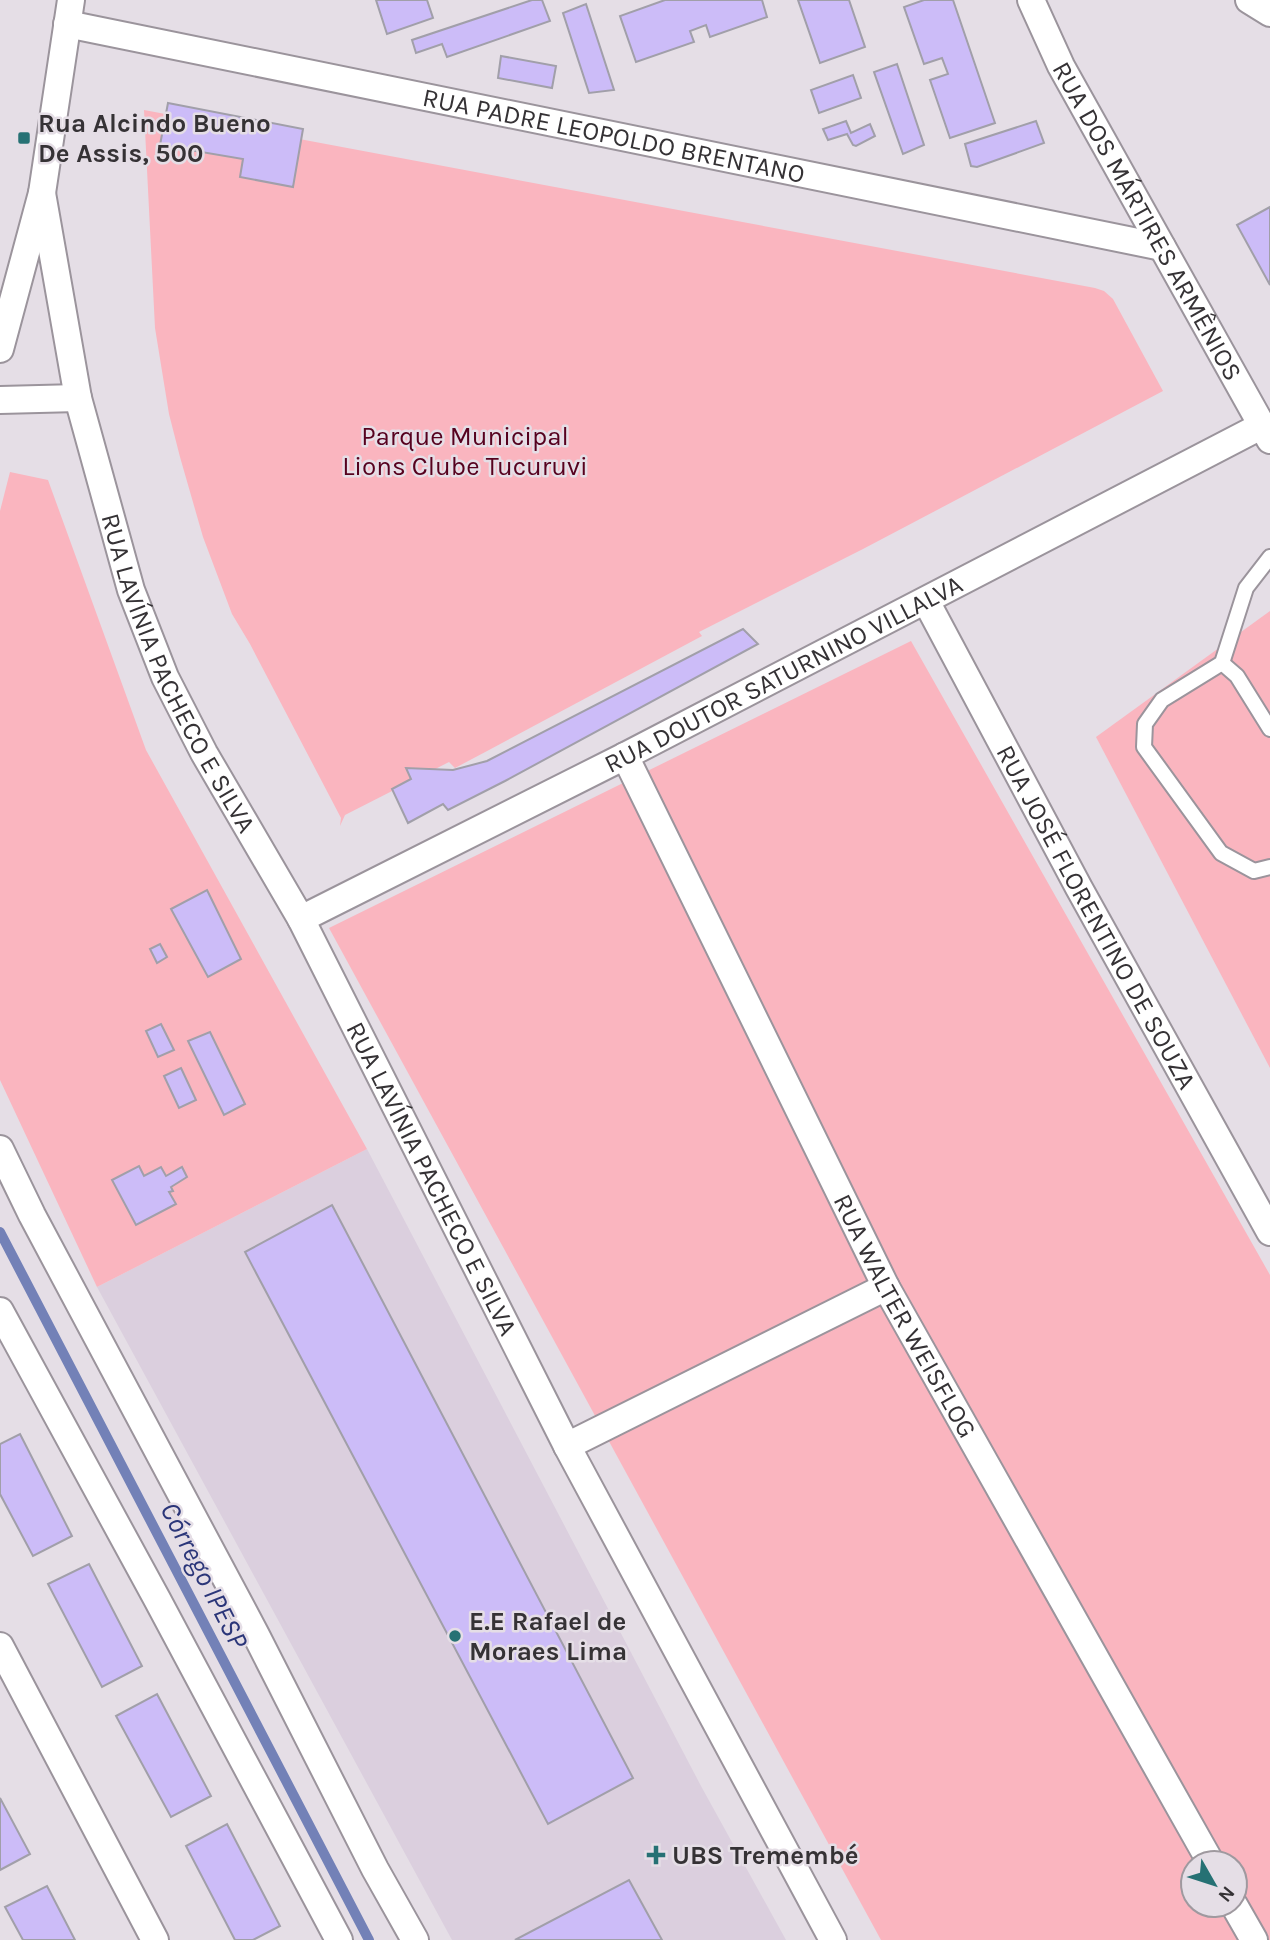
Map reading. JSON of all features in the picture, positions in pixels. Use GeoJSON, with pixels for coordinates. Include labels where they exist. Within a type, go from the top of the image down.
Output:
{"type":"FeatureCollection","features":[{"type":"Feature","properties":{"kind":"street","name":"RUA DOS MÁRTIRES ARMÊNIOS"},"geometry":{"type":"LineString","coordinates":[[1031,0],[1061,66],[1266,433]]}},
{"type":"Feature","properties":{"kind":"street"},"geometry":{"type":"LineString","coordinates":[[1249,0],[1270,13]]}},
{"type":"Feature","properties":{"kind":"street","name":"RUA PADRE LEOPOLDO BRENTANO"},"geometry":{"type":"LineString","coordinates":[[69,12],[1162,247]]}},
{"type":"Feature","properties":{"kind":"street"},"geometry":{"type":"LineString","coordinates":[[0,349],[42,193],[69,12]]}},
{"type":"Feature","properties":{"kind":"street","name":"RUA LAVÍNIA PACHECO E SILVA"},"geometry":{"type":"LineString","coordinates":[[42,193],[78,398],[131,590],[165,677],[204,753],[301,919],[567,1447],[833,1940]]}},
{"type":"Feature","properties":{"kind":"street"},"geometry":{"type":"LineString","coordinates":[[0,400],[78,398]]}},
{"type":"Feature","properties":{"kind":"street","name":"RUA DOUTOR SATURNINO VILLALVA"},"geometry":{"type":"LineString","coordinates":[[301,919],[926,601],[1266,433]]}},
{"type":"Feature","properties":{"kind":"street","name":"RUA JOSÉ FLORENTINO DE SOUZA"},"geometry":{"type":"LineString","coordinates":[[926,601],[1079,888],[1270,1232]]}},
{"type":"Feature","properties":{"kind":"street","name":"RUA WALTER WEISFLOG"},"geometry":{"type":"LineString","coordinates":[[625,756],[886,1287],[1203,1849]]}},
{"type":"Feature","properties":{"kind":"street"},"geometry":{"type":"LineString","coordinates":[[0,1149],[32,1215],[256,1635],[375,1869],[415,1940]]}},
{"type":"Feature","properties":{"kind":"street"},"geometry":{"type":"LineString","coordinates":[[567,1447],[886,1287]]}},
{"type":"Feature","properties":{"kind":"street"},"geometry":{"type":"LineString","coordinates":[[0,1311],[158,1599],[339,1940]]}},
{"type":"Feature","properties":{"kind":"street"},"geometry":{"type":"LineString","coordinates":[[0,1646],[155,1940]]}},
{"type":"Feature","properties":{"kind":"street"},"geometry":{"type":"LineString","coordinates":[[1242,1919],[1254,1940]]}},
{"type":"Feature","properties":{"kind":"lane"},"geometry":{"type":"LineString","coordinates":[[1270,557],[1246,588],[1222,663],[1162,700],[1145,724],[1144,747],[1221,853],[1254,871],[1270,867]]}},
{"type":"Feature","properties":{"kind":"lane"},"geometry":{"type":"LineString","coordinates":[[1222,663],[1237,676],[1270,729]]}},
{"type":"Feature","properties":{"kind":"shaded area","name":"E.E Rafael de Moraes Lima"},"geometry":{"type":"Polygon","coordinates":[[[367,1149],[701,1786],[786,1940],[452,1940],[97,1287],[367,1149]]]}},
{"type":"Feature","properties":{"kind":"green space","name":"Parque Municipal Lions Clube Tucuruvi"},"geometry":{"type":"Polygon","coordinates":[[[144,110],[1095,288],[1104,291],[1113,299],[1163,391],[699,632],[702,636],[455,768],[449,762],[345,815],[340,826],[341,818],[232,614],[203,537],[180,457],[169,414],[155,328],[144,110]]]}},
{"type":"Feature","properties":{"kind":"green space"},"geometry":{"type":"Polygon","coordinates":[[[10,472],[48,480],[146,750],[367,1149],[97,1287],[0,1080],[0,511],[10,472]]]}},
{"type":"Feature","properties":{"kind":"green space"},"geometry":{"type":"Polygon","coordinates":[[[1270,611],[1270,1068],[1096,737],[1270,611]]]}},
{"type":"Feature","properties":{"kind":"green space"},"geometry":{"type":"Polygon","coordinates":[[[911,641],[1270,1275],[1270,1940],[881,1940],[329,928],[911,641]]]}},
{"type":"Feature","properties":{"kind":"building"},"geometry":{"type":"Polygon","coordinates":[[[376,0],[427,0],[433,18],[387,34],[376,0]]]}},
{"type":"Feature","properties":{"kind":"building"},"geometry":{"type":"Polygon","coordinates":[[[532,0],[542,0],[550,21],[447,57],[442,44],[416,53],[412,40],[532,0]]]}},
{"type":"Feature","properties":{"kind":"building"},"geometry":{"type":"Polygon","coordinates":[[[665,0],[762,0],[767,17],[710,37],[706,25],[690,31],[694,42],[636,62],[620,16],[665,0]]]}},
{"type":"Feature","properties":{"kind":"building"},"geometry":{"type":"Polygon","coordinates":[[[798,0],[849,0],[865,47],[820,63],[798,0]]]}},
{"type":"Feature","properties":{"kind":"building"},"geometry":{"type":"Polygon","coordinates":[[[924,0],[953,0],[995,123],[950,138],[930,80],[948,74],[942,58],[924,64],[904,7],[924,0]]]}},
{"type":"Feature","properties":{"kind":"building"},"geometry":{"type":"Polygon","coordinates":[[[586,4],[614,90],[589,93],[563,13],[586,4]]]}},
{"type":"Feature","properties":{"kind":"building"},"geometry":{"type":"Polygon","coordinates":[[[501,56],[556,66],[552,88],[498,78],[501,56]]]}},
{"type":"Feature","properties":{"kind":"building"},"geometry":{"type":"Polygon","coordinates":[[[897,64],[924,145],[903,154],[874,72],[897,64]]]}},
{"type":"Feature","properties":{"kind":"building"},"geometry":{"type":"Polygon","coordinates":[[[853,75],[861,98],[819,113],[811,90],[853,75]]]}},
{"type":"Feature","properties":{"kind":"building"},"geometry":{"type":"Polygon","coordinates":[[[168,103],[303,129],[293,187],[240,177],[243,159],[160,145],[168,103]]]}},
{"type":"Feature","properties":{"kind":"building"},"geometry":{"type":"Polygon","coordinates":[[[846,121],[851,133],[870,124],[875,136],[856,146],[847,134],[828,140],[823,129],[846,121]]]}},
{"type":"Feature","properties":{"kind":"building"},"geometry":{"type":"Polygon","coordinates":[[[1036,121],[1044,143],[977,167],[971,166],[965,144],[1036,121]]]}},
{"type":"Feature","properties":{"kind":"building"},"geometry":{"type":"Polygon","coordinates":[[[1270,207],[1270,285],[1237,225],[1270,207]]]}},
{"type":"Feature","properties":{"kind":"building"},"geometry":{"type":"Polygon","coordinates":[[[743,629],[758,644],[505,781],[448,810],[443,804],[408,823],[392,789],[411,779],[406,768],[453,770],[487,761],[743,629]]]}},
{"type":"Feature","properties":{"kind":"building"},"geometry":{"type":"Polygon","coordinates":[[[207,890],[241,959],[208,977],[171,909],[207,890]]]}},
{"type":"Feature","properties":{"kind":"building"},"geometry":{"type":"Polygon","coordinates":[[[160,944],[167,957],[157,963],[150,949],[160,944]]]}},
{"type":"Feature","properties":{"kind":"building"},"geometry":{"type":"Polygon","coordinates":[[[161,1024],[174,1050],[158,1057],[146,1031],[161,1024]]]}},
{"type":"Feature","properties":{"kind":"building"},"geometry":{"type":"Polygon","coordinates":[[[210,1032],[245,1104],[224,1115],[188,1041],[210,1032]]]}},
{"type":"Feature","properties":{"kind":"building"},"geometry":{"type":"Polygon","coordinates":[[[181,1068],[196,1100],[179,1108],[164,1076],[181,1068]]]}},
{"type":"Feature","properties":{"kind":"building"},"geometry":{"type":"Polygon","coordinates":[[[139,1166],[144,1176],[161,1167],[166,1176],[182,1167],[187,1177],[171,1187],[173,1191],[169,1192],[176,1204],[136,1225],[112,1180],[139,1166]]]}},
{"type":"Feature","properties":{"kind":"building"},"geometry":{"type":"Polygon","coordinates":[[[332,1205],[633,1778],[548,1824],[245,1252],[332,1205]]]}},
{"type":"Feature","properties":{"kind":"building"},"geometry":{"type":"Polygon","coordinates":[[[20,1434],[72,1536],[33,1556],[0,1494],[0,1444],[20,1434]]]}},
{"type":"Feature","properties":{"kind":"building"},"geometry":{"type":"Polygon","coordinates":[[[89,1564],[142,1666],[102,1687],[48,1584],[89,1564]]]}},
{"type":"Feature","properties":{"kind":"building"},"geometry":{"type":"Polygon","coordinates":[[[157,1694],[211,1796],[171,1817],[116,1716],[157,1694]]]}},
{"type":"Feature","properties":{"kind":"building"},"geometry":{"type":"Polygon","coordinates":[[[0,1798],[30,1854],[0,1870],[0,1798]]]}},
{"type":"Feature","properties":{"kind":"building"},"geometry":{"type":"Polygon","coordinates":[[[227,1824],[280,1926],[253,1940],[235,1940],[186,1846],[227,1824]]]}},
{"type":"Feature","properties":{"kind":"building"},"geometry":{"type":"Polygon","coordinates":[[[629,1880],[662,1940],[515,1940],[629,1880]]]}},
{"type":"Feature","properties":{"kind":"building"},"geometry":{"type":"Polygon","coordinates":[[[47,1886],[75,1940],[23,1940],[5,1907],[47,1886]]]}},
{"type":"Feature","properties":{"kind":"waterway","name":"Córrego IPESP"},"geometry":{"type":"LineString","coordinates":[[0,1232],[369,1940]]}},
{"type":"Feature","properties":{"kind":"place","name":"Rua Alcindo Bueno De Assis, 500"},"geometry":{"type":"Point","coordinates":[24,138]}},
{"type":"Feature","properties":{"kind":"place","name":"E.E Rafael de Moraes Lima"},"geometry":{"type":"Point","coordinates":[455,1636]}},
{"type":"Feature","properties":{"kind":"place","name":"UBS Tremembé"},"geometry":{"type":"Point","coordinates":[656,1855]}}]}
